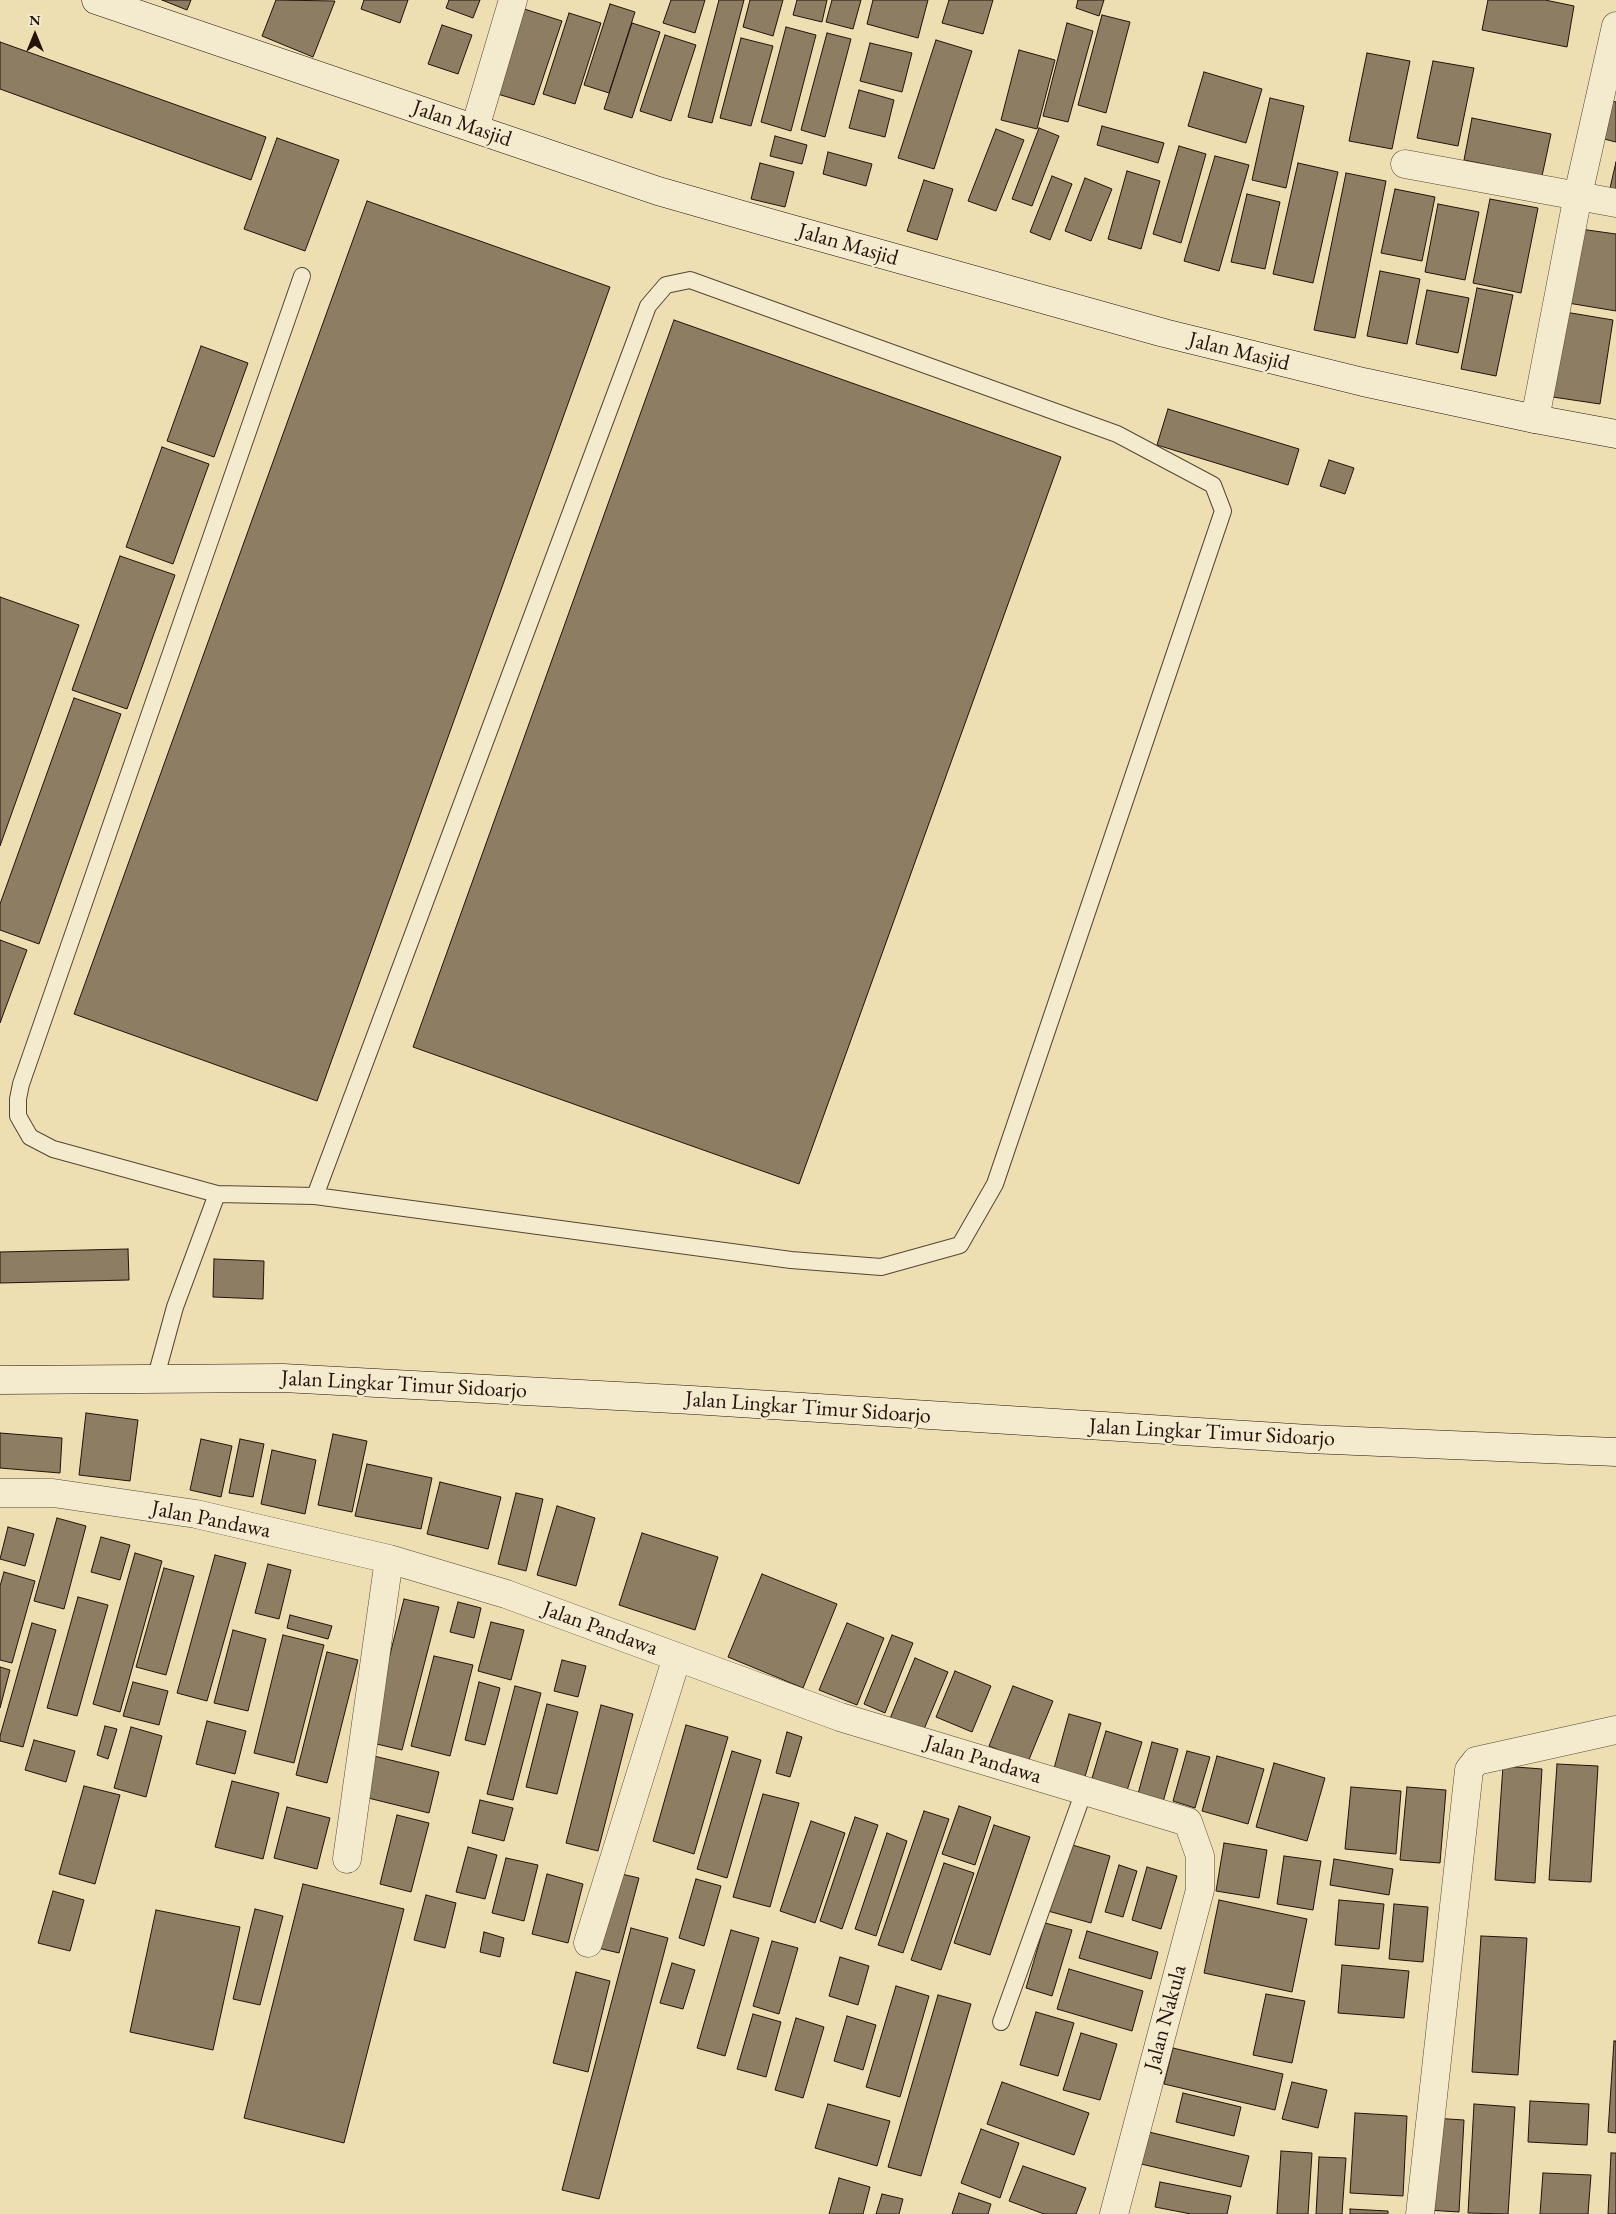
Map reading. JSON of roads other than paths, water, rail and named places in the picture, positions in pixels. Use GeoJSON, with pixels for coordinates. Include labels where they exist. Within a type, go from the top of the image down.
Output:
{"type":"FeatureCollection","features":[{"type":"Feature","properties":{"kind":"street","name":"Jalan Masjid"},"geometry":{"type":"LineString","coordinates":[[96,0],[658,191],[1164,333],[1363,382],[1535,419],[1616,434]]}},
{"type":"Feature","properties":{"kind":"street"},"geometry":{"type":"LineString","coordinates":[[475,128],[513,0]]}},
{"type":"Feature","properties":{"kind":"street"},"geometry":{"type":"LineString","coordinates":[[1535,419],[1578,195],[1616,26]]}},
{"type":"Feature","properties":{"kind":"street"},"geometry":{"type":"LineString","coordinates":[[1405,164],[1578,195],[1616,204]]}},
{"type":"Feature","properties":{"kind":"street","name":"Jalan Lingkar Timur Sidoarjo"},"geometry":{"type":"LineString","coordinates":[[0,1380],[283,1378],[692,1400],[1309,1439],[1616,1452]]}},
{"type":"Feature","properties":{"kind":"street","name":"Jalan Pandawa"},"geometry":{"type":"LineString","coordinates":[[0,1493],[53,1494],[196,1514],[389,1559],[506,1594],[840,1717],[1188,1822]]}},
{"type":"Feature","properties":{"kind":"street"},"geometry":{"type":"LineString","coordinates":[[347,1860],[389,1559]]}},
{"type":"Feature","properties":{"kind":"street"},"geometry":{"type":"LineString","coordinates":[[588,1943],[677,1657]]}},
{"type":"Feature","properties":{"kind":"street"},"geometry":{"type":"LineString","coordinates":[[1420,2214],[1469,1770],[1476,1761],[1616,1730]]}},
{"type":"Feature","properties":{"kind":"street","name":"Jalan Nakula"},"geometry":{"type":"LineString","coordinates":[[1114,2214],[1200,1890],[1200,1856],[1188,1822]]}},
{"type":"Feature","properties":{"kind":"lane"},"geometry":{"type":"LineString","coordinates":[[302,276],[21,1084],[18,1099],[18,1116],[30,1137],[53,1149],[217,1194],[315,1196],[781,1259],[861,1266],[881,1267],[960,1245],[995,1184],[1223,511],[1213,485],[1117,434],[690,280],[666,285],[648,306],[315,1196]]}},
{"type":"Feature","properties":{"kind":"lane"},"geometry":{"type":"LineString","coordinates":[[155,1380],[175,1307],[217,1194]]}},
{"type":"Feature","properties":{"kind":"lane"},"geometry":{"type":"LineString","coordinates":[[1001,2022],[1084,1791]]}}]}
